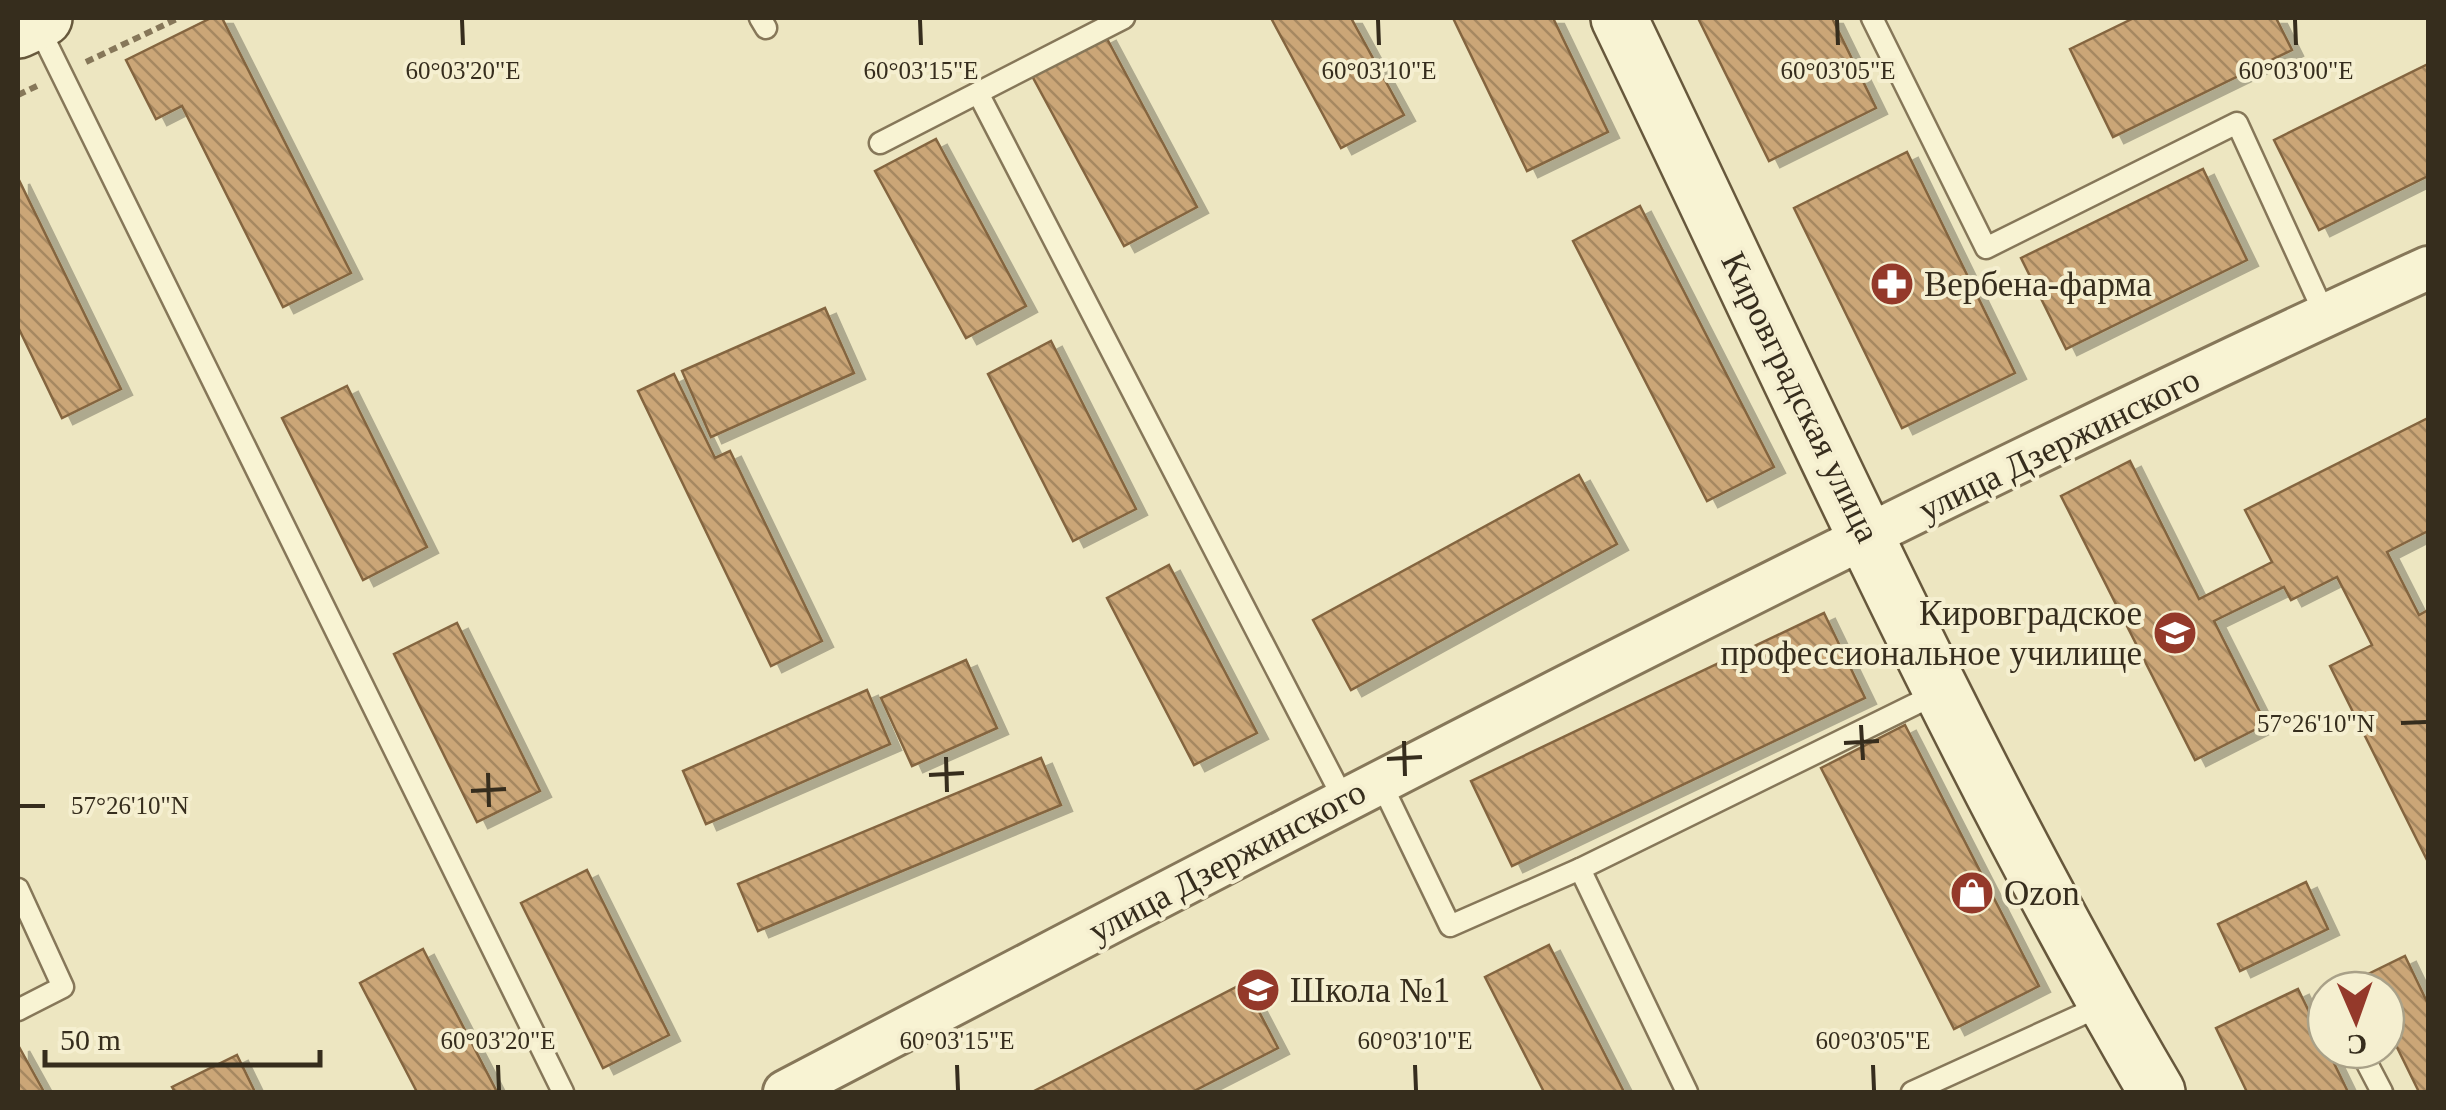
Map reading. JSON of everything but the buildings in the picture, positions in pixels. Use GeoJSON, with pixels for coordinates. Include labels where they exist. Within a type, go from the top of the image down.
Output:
{"type":"FeatureCollection","features":[{"type":"Feature","properties":{"kind":"street","name":"Кировградская улица"},"geometry":{"type":"LineString","coordinates":[[1619,18],[1942,691],[2105,1004],[2157,1092]]}},
{"type":"Feature","properties":{"kind":"street","name":"улица Дзержинского"},"geometry":{"type":"LineString","coordinates":[[785,1092],[1362,790],[1868,537],[2428,268]]}},
{"type":"Feature","properties":{"kind":"lane"},"geometry":{"type":"LineString","coordinates":[[880,143],[1124,18]]}},
{"type":"Feature","properties":{"kind":"lane"},"geometry":{"type":"LineString","coordinates":[[1872,18],[1986,248],[2236,123],[2325,315]]}},
{"type":"Feature","properties":{"kind":"lane"},"geometry":{"type":"LineString","coordinates":[[33,22],[563,1092]]}},
{"type":"Feature","properties":{"kind":"lane"},"geometry":{"type":"LineString","coordinates":[[978,93],[1362,790],[1450,926],[1580,869],[1942,691]]}},
{"type":"Feature","properties":{"kind":"lane"},"geometry":{"type":"LineString","coordinates":[[1580,869],[1687,1092]]}},
{"type":"Feature","properties":{"kind":"lane"},"geometry":{"type":"LineString","coordinates":[[18,888],[63,987],[18,1010]]}},
{"type":"Feature","properties":{"kind":"lane"},"geometry":{"type":"LineString","coordinates":[[1912,1092],[2105,1004]]}},
{"type":"Feature","properties":{"kind":"path"},"geometry":{"type":"LineString","coordinates":[[72,69],[180,18]]}},
{"type":"Feature","properties":{"kind":"path"},"geometry":{"type":"LineString","coordinates":[[18,95],[54,78]]}},
{"type":"Feature","properties":{"kind":"place","name":"Вербена-фарма"},"geometry":{"type":"Point","coordinates":[1892,284]}},
{"type":"Feature","properties":{"kind":"place","name":"Кировградское профессиональное училище"},"geometry":{"type":"Point","coordinates":[2175,633]}},
{"type":"Feature","properties":{"kind":"place","name":"Ozon"},"geometry":{"type":"Point","coordinates":[1972,893]}},
{"type":"Feature","properties":{"kind":"place","name":"Школа №1"},"geometry":{"type":"Point","coordinates":[1258,990]}}]}
